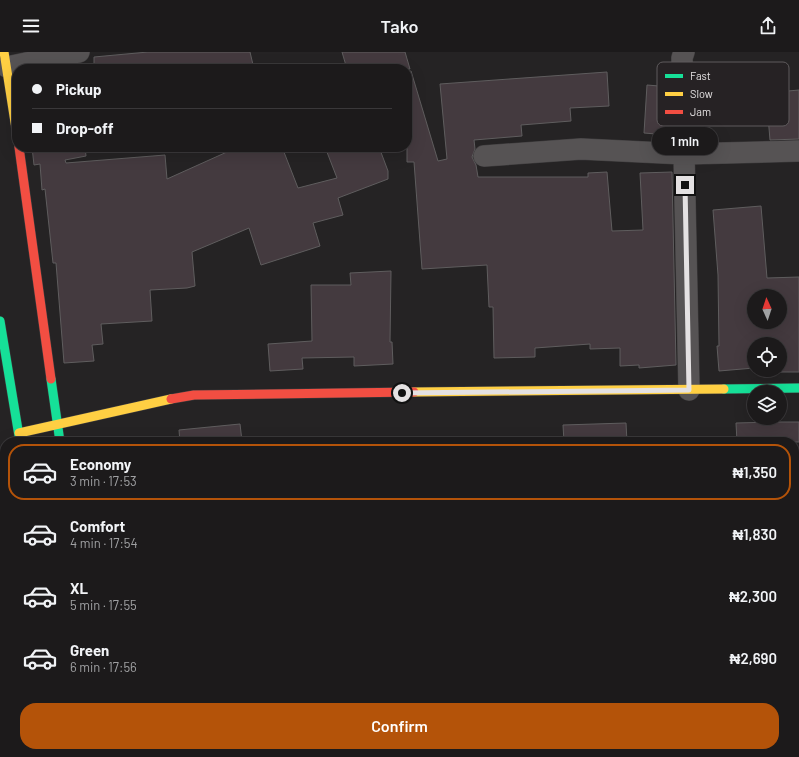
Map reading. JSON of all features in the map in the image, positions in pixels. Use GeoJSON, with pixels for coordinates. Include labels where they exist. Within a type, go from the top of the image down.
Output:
{"type":"FeatureCollection","features":[{"type":"Feature","properties":{"kind":"street"},"geometry":{"type":"LineString","coordinates":[[12,101],[6,60],[79,52]]}},
{"type":"Feature","properties":{"kind":"street"},"geometry":{"type":"LineString","coordinates":[[682,62],[684,52]]}},
{"type":"Feature","properties":{"kind":"street"},"geometry":{"type":"LineString","coordinates":[[683,126],[689,390]]}},
{"type":"Feature","properties":{"kind":"street"},"geometry":{"type":"LineString","coordinates":[[484,156],[581,149],[684,154],[799,151]]}},
{"type":"Feature","properties":{"kind":"street"},"geometry":{"type":"LineString","coordinates":[[20,152],[59,437]]}},
{"type":"Feature","properties":{"kind":"street"},"geometry":{"type":"LineString","coordinates":[[0,321],[19,437]]}},
{"type":"Feature","properties":{"kind":"street"},"geometry":{"type":"LineString","coordinates":[[22,437],[57,423],[156,401],[194,395],[799,388]]}},
{"type":"Feature","properties":{"kind":"building"},"geometry":{"type":"Polygon","coordinates":[[[148,52],[250,52],[253,64],[94,64],[94,57],[148,52]]]}},
{"type":"Feature","properties":{"kind":"building"},"geometry":{"type":"Polygon","coordinates":[[[342,52],[405,52],[409,64],[346,64],[342,52]]]}},
{"type":"Feature","properties":{"kind":"building"},"geometry":{"type":"Polygon","coordinates":[[[607,72],[609,106],[570,108],[571,121],[521,125],[522,136],[474,140],[475,149],[472,157],[476,165],[478,177],[588,177],[588,173],[607,172],[612,231],[643,230],[640,173],[672,172],[676,365],[639,368],[639,365],[620,366],[620,348],[590,349],[590,344],[535,348],[535,357],[494,358],[493,307],[489,307],[487,265],[422,269],[414,162],[407,162],[407,152],[412,152],[412,74],[438,161],[447,159],[440,84],[607,72]]]}},
{"type":"Feature","properties":{"kind":"building"},"geometry":{"type":"Polygon","coordinates":[[[647,85],[657,86],[657,126],[669,126],[668,135],[644,133],[647,85]]]}},
{"type":"Feature","properties":{"kind":"building"},"geometry":{"type":"Polygon","coordinates":[[[799,90],[799,139],[770,140],[769,126],[789,126],[789,91],[799,90]]]}},
{"type":"Feature","properties":{"kind":"building"},"geometry":{"type":"Polygon","coordinates":[[[33,152],[86,152],[86,156],[65,160],[66,163],[165,155],[167,179],[227,152],[284,152],[298,188],[337,178],[327,152],[381,152],[388,171],[388,179],[338,198],[343,215],[313,223],[320,246],[261,265],[249,228],[192,252],[195,286],[187,288],[150,290],[152,321],[101,324],[103,344],[92,345],[94,361],[64,363],[56,263],[53,263],[45,189],[42,190],[40,164],[34,165],[33,152]]]}},
{"type":"Feature","properties":{"kind":"building"},"geometry":{"type":"Polygon","coordinates":[[[761,206],[767,278],[799,277],[799,372],[787,372],[787,337],[747,337],[747,369],[719,371],[717,346],[719,346],[718,275],[713,210],[761,206]]]}},
{"type":"Feature","properties":{"kind":"building"},"geometry":{"type":"Polygon","coordinates":[[[391,271],[390,342],[392,342],[393,364],[354,366],[354,357],[302,358],[303,369],[270,371],[268,344],[312,341],[311,285],[351,285],[350,273],[391,271]]]}},
{"type":"Feature","properties":{"kind":"building"},"geometry":{"type":"Polygon","coordinates":[[[787,422],[799,422],[799,437],[737,437],[736,423],[747,423],[747,425],[787,425],[787,422]]]}},
{"type":"Feature","properties":{"kind":"building"},"geometry":{"type":"Polygon","coordinates":[[[626,423],[627,437],[564,437],[563,425],[626,423]]]}},
{"type":"Feature","properties":{"kind":"building"},"geometry":{"type":"Polygon","coordinates":[[[240,424],[242,437],[180,437],[179,430],[240,424]]]}},
{"type":"Feature","properties":{"kind":"traffic: fast"},"geometry":{"type":"LineString","coordinates":[[0,321],[19,437]]}},
{"type":"Feature","properties":{"kind":"traffic: fast"},"geometry":{"type":"LineString","coordinates":[[51,379],[59,437]]}},
{"type":"Feature","properties":{"kind":"traffic: fast"},"geometry":{"type":"LineString","coordinates":[[724,389],[799,388]]}},
{"type":"Feature","properties":{"kind":"traffic: slow"},"geometry":{"type":"LineString","coordinates":[[4,52],[12,103]]}},
{"type":"Feature","properties":{"kind":"traffic: slow"},"geometry":{"type":"LineString","coordinates":[[414,392],[724,389]]}},
{"type":"Feature","properties":{"kind":"traffic: slow"},"geometry":{"type":"LineString","coordinates":[[19,433],[171,399]]}},
{"type":"Feature","properties":{"kind":"traffic: jam"},"geometry":{"type":"LineString","coordinates":[[20,152],[51,379]]}},
{"type":"Feature","properties":{"kind":"traffic: jam"},"geometry":{"type":"LineString","coordinates":[[171,399],[194,395],[414,392]]}},
{"type":"Feature","properties":{"kind":"route"},"geometry":{"type":"LineString","coordinates":[[402,393],[689,390],[685,185]]}}]}
